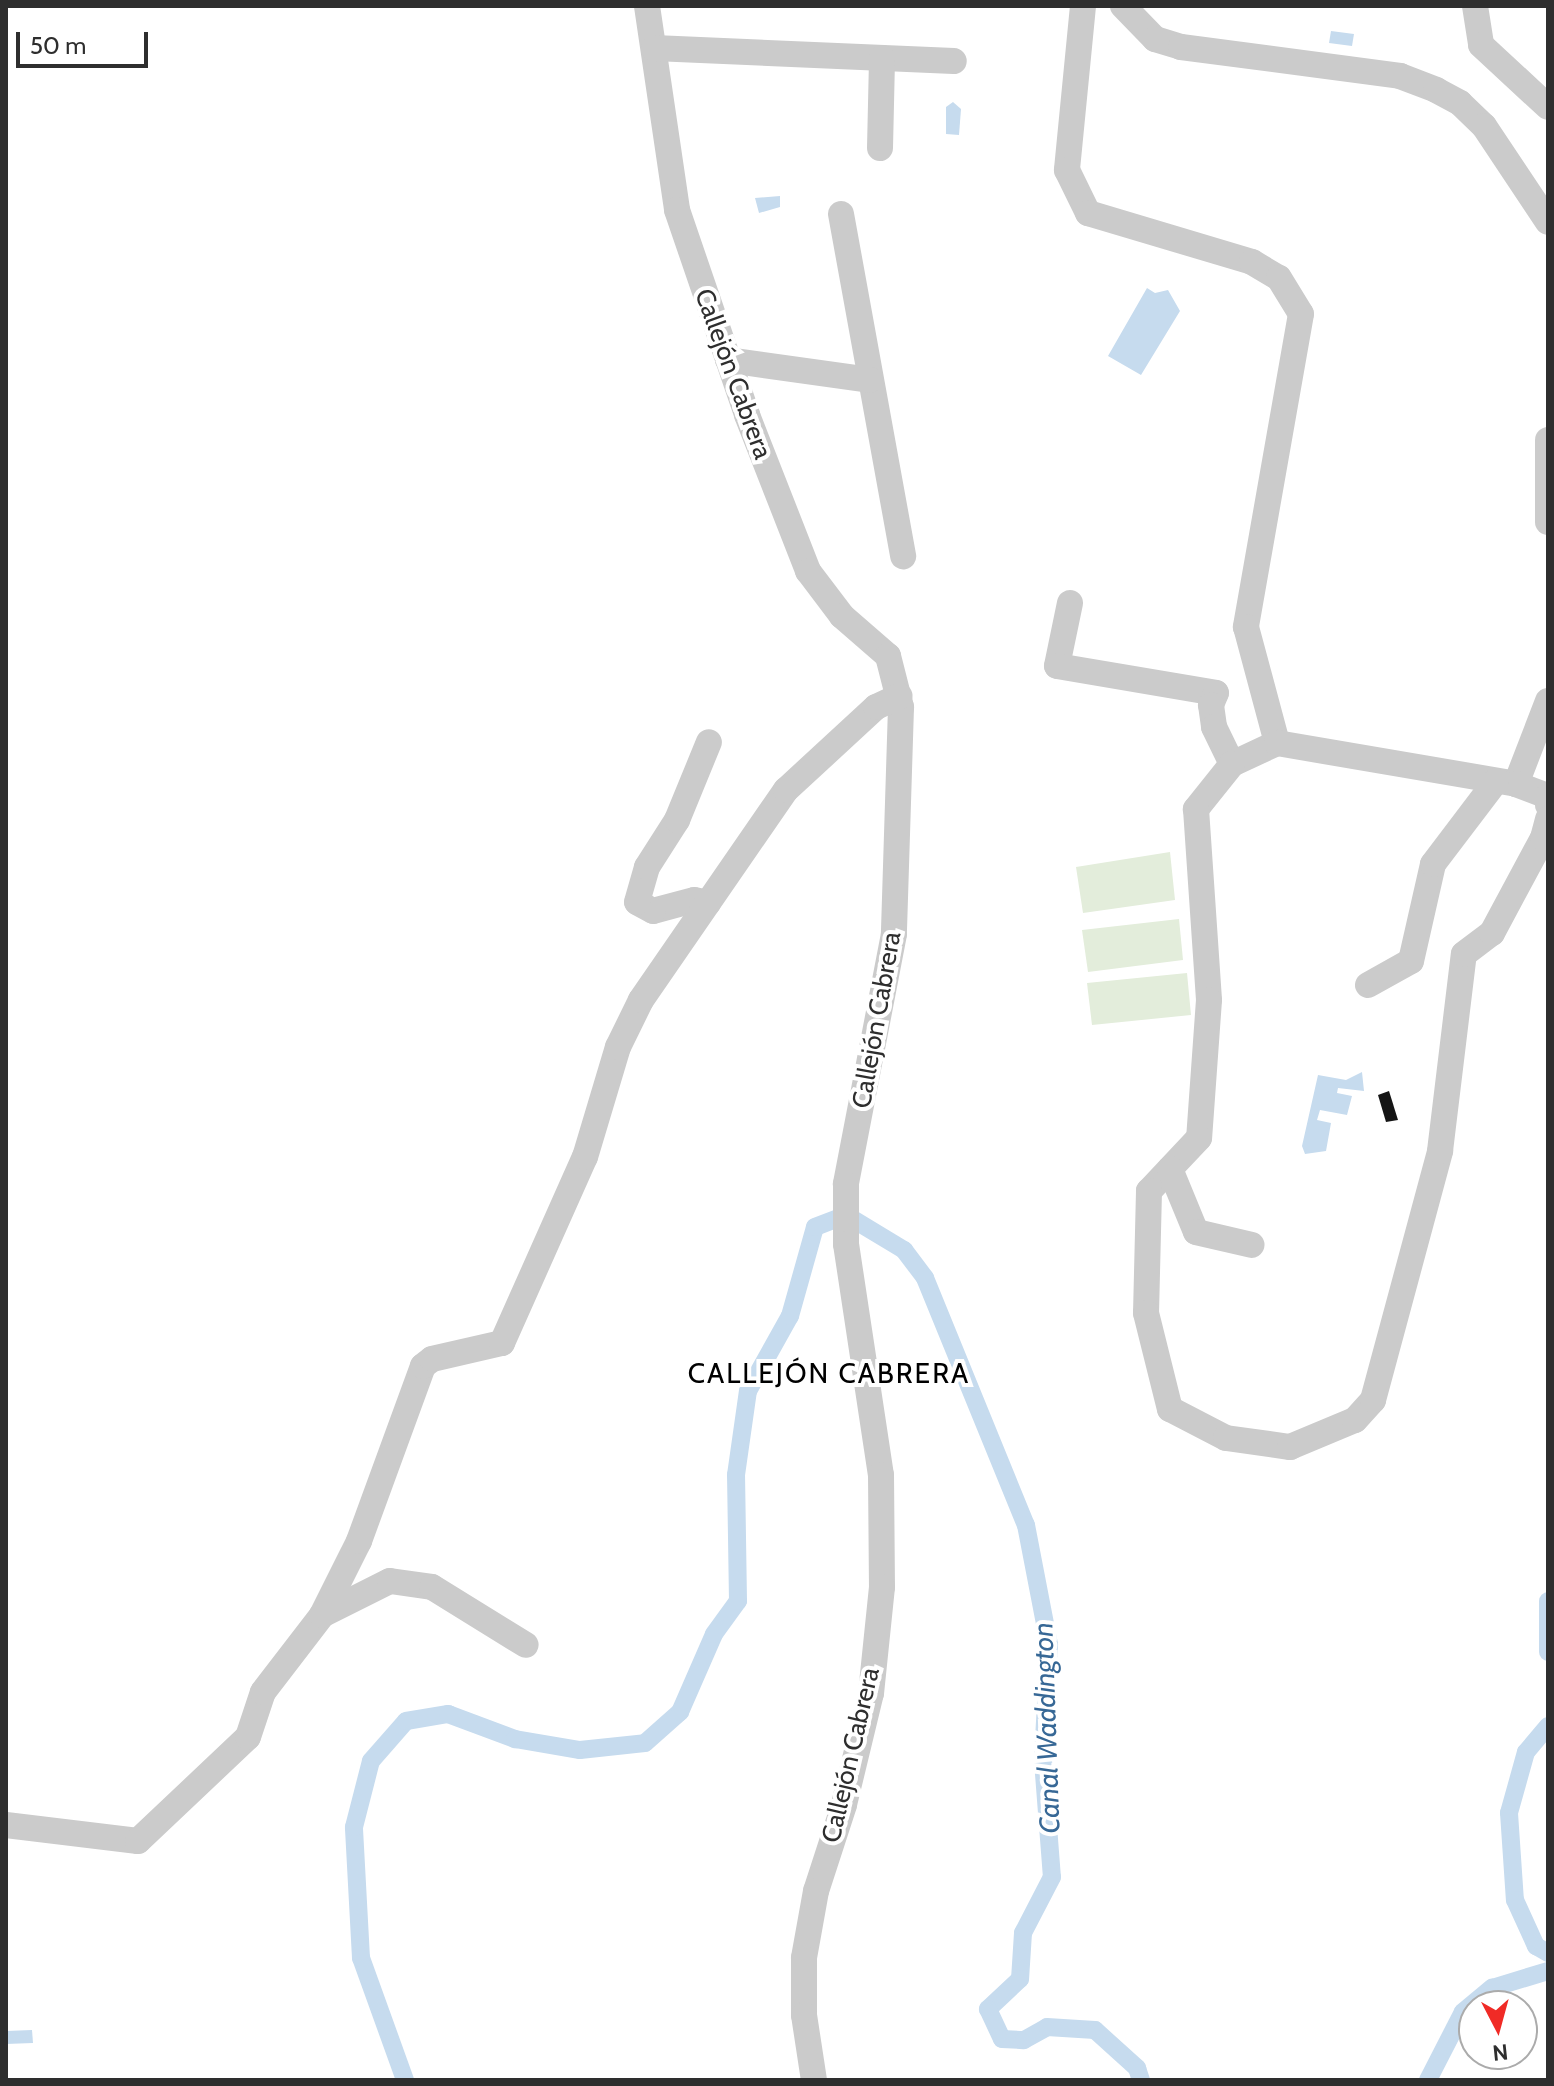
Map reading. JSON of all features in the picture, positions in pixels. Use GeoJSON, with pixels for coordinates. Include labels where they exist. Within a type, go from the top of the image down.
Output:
{"type":"FeatureCollection","features":[{"type":"Feature","properties":{"kind":"street","name":"Callejón Cabrera"},"geometry":{"type":"LineString","coordinates":[[647,6],[677,210],[728,360],[808,571],[842,616],[888,656],[900,696],[894,934],[846,1184],[846,1233],[881,1475],[882,1587],[871,1693],[844,1805],[816,1891],[804,1958],[804,2015],[814,2080]]}},
{"type":"Feature","properties":{"kind":"street"},"geometry":{"type":"LineString","coordinates":[[1083,6],[1067,170],[1088,213],[1252,262],[1279,278],[1301,314],[1246,627],[1277,743]]}},
{"type":"Feature","properties":{"kind":"street"},"geometry":{"type":"LineString","coordinates":[[1123,6],[1155,39],[1181,47],[1400,76],[1436,90],[1460,103],[1484,126],[1548,222]]}},
{"type":"Feature","properties":{"kind":"street"},"geometry":{"type":"LineString","coordinates":[[1475,6],[1481,45],[1548,107]]}},
{"type":"Feature","properties":{"kind":"street"},"geometry":{"type":"LineString","coordinates":[[654,48],[954,61]]}},
{"type":"Feature","properties":{"kind":"street"},"geometry":{"type":"LineString","coordinates":[[880,148],[882,58]]}},
{"type":"Feature","properties":{"kind":"street"},"geometry":{"type":"LineString","coordinates":[[841,214],[903,556]]}},
{"type":"Feature","properties":{"kind":"street"},"geometry":{"type":"LineString","coordinates":[[728,360],[870,380]]}},
{"type":"Feature","properties":{"kind":"street"},"geometry":{"type":"LineString","coordinates":[[1548,440],[1548,522]]}},
{"type":"Feature","properties":{"kind":"street"},"geometry":{"type":"LineString","coordinates":[[1070,603],[1057,666],[1216,693],[1211,705],[1214,727],[1232,764]]}},
{"type":"Feature","properties":{"kind":"street"},"geometry":{"type":"LineString","coordinates":[[6,1825],[138,1841],[248,1737],[263,1692],[322,1615],[359,1541],[423,1366],[432,1359],[502,1343],[585,1157],[618,1047],[641,1000],[786,790],[876,707],[900,696]]}},
{"type":"Feature","properties":{"kind":"street"},"geometry":{"type":"LineString","coordinates":[[1368,985],[1411,961],[1433,864],[1506,782],[1548,701]]}},
{"type":"Feature","properties":{"kind":"street"},"geometry":{"type":"LineString","coordinates":[[708,903],[694,900],[653,911],[637,902],[647,867],[677,820],[709,742]]}},
{"type":"Feature","properties":{"kind":"street"},"geometry":{"type":"LineString","coordinates":[[1548,805],[1548,796],[1506,782],[1277,743],[1232,764],[1196,809],[1209,1011],[1199,1138],[1149,1191],[1146,1313],[1170,1409],[1226,1438],[1290,1447],[1355,1420],[1373,1400],[1440,1151],[1464,954],[1492,933],[1543,838],[1548,819]]}},
{"type":"Feature","properties":{"kind":"street"},"geometry":{"type":"LineString","coordinates":[[1170,1169],[1196,1232],[1252,1245]]}},
{"type":"Feature","properties":{"kind":"street"},"geometry":{"type":"LineString","coordinates":[[322,1615],[390,1581],[432,1587],[526,1645]]}},
{"type":"Feature","properties":{"kind":"green space"},"geometry":{"type":"Polygon","coordinates":[[[1170,852],[1175,900],[1083,913],[1076,867],[1170,852]]]}},
{"type":"Feature","properties":{"kind":"green space"},"geometry":{"type":"Polygon","coordinates":[[[1179,919],[1183,960],[1088,972],[1082,930],[1179,919]]]}},
{"type":"Feature","properties":{"kind":"green space"},"geometry":{"type":"Polygon","coordinates":[[[1187,973],[1191,1015],[1092,1025],[1087,983],[1187,973]]]}},
{"type":"Feature","properties":{"kind":"water"},"geometry":{"type":"Polygon","coordinates":[[[1331,31],[1354,34],[1352,46],[1329,43],[1331,31]]]}},
{"type":"Feature","properties":{"kind":"water"},"geometry":{"type":"Polygon","coordinates":[[[953,102],[961,109],[959,135],[946,134],[946,107],[953,102]]]}},
{"type":"Feature","properties":{"kind":"water"},"geometry":{"type":"Polygon","coordinates":[[[780,196],[780,207],[759,213],[755,198],[780,196]]]}},
{"type":"Feature","properties":{"kind":"water"},"geometry":{"type":"Polygon","coordinates":[[[1147,288],[1155,293],[1168,290],[1180,311],[1141,375],[1108,356],[1147,288]]]}},
{"type":"Feature","properties":{"kind":"water"},"geometry":{"type":"Polygon","coordinates":[[[1362,1072],[1364,1091],[1338,1088],[1337,1093],[1352,1096],[1347,1115],[1320,1110],[1317,1120],[1331,1123],[1326,1151],[1305,1154],[1302,1146],[1318,1075],[1346,1080],[1362,1072]]]}},
{"type":"Feature","properties":{"kind":"water"},"geometry":{"type":"Polygon","coordinates":[[[32,2030],[33,2043],[6,2044],[6,2031],[32,2030]]]}},
{"type":"Feature","properties":{"kind":"building"},"geometry":{"type":"Polygon","coordinates":[[[1389,1091],[1398,1120],[1386,1122],[1378,1095],[1389,1091]]]}},
{"type":"Feature","properties":{"kind":"waterway","name":"Canal Waddington"},"geometry":{"type":"LineString","coordinates":[[405,2080],[361,1958],[354,1827],[371,1761],[406,1721],[448,1714],[515,1739],[580,1750],[645,1743],[680,1712],[714,1634],[738,1601],[736,1475],[748,1391],[790,1316],[815,1227],[846,1215],[904,1250],[925,1278],[1026,1525],[1049,1645],[1043,1761],[1052,1877],[1023,1933],[1020,1979],[988,2009],[1002,2039],[1024,2040],[1047,2027],[1095,2030],[1137,2068],[1141,2080]]}},
{"type":"Feature","properties":{"kind":"waterway","name":"Canal Waddington"},"geometry":{"type":"LineString","coordinates":[[1548,1601],[1548,1652]]}},
{"type":"Feature","properties":{"kind":"waterway","name":"Canal Waddington"},"geometry":{"type":"LineString","coordinates":[[1548,1726],[1526,1752],[1509,1813],[1515,1900],[1536,1946],[1548,1953]]}},
{"type":"Feature","properties":{"kind":"waterway","name":"Canal Waddington"},"geometry":{"type":"LineString","coordinates":[[1428,2080],[1463,2012],[1492,1988],[1548,1971]]}},
{"type":"Feature","properties":{"kind":"district","name":"CALLEJÓN CABRERA"},"geometry":{"type":"Point","coordinates":[829,1373]}}]}
